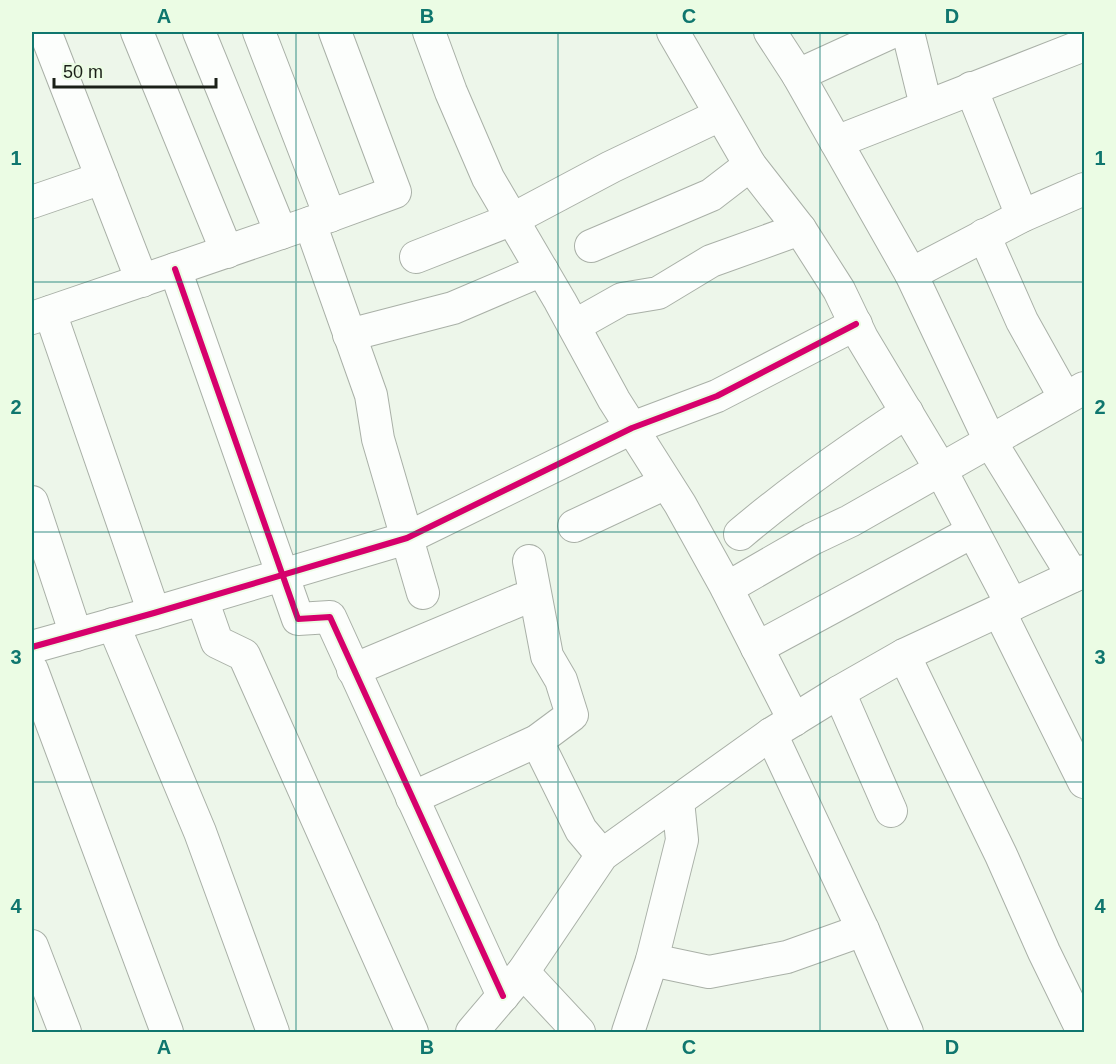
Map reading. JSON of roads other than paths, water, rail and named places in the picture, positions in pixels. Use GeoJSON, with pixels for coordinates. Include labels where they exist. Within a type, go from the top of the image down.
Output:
{"type":"FeatureCollection","features":[{"type":"Feature","properties":{"kind":"street"},"geometry":{"type":"LineString","coordinates":[[137,32],[227,252]]}},
{"type":"Feature","properties":{"kind":"street"},"geometry":{"type":"LineString","coordinates":[[199,32],[307,224]]}},
{"type":"Feature","properties":{"kind":"street"},"geometry":{"type":"LineString","coordinates":[[259,32],[307,224],[371,396],[378,439],[423,593]]}},
{"type":"Feature","properties":{"kind":"street"},"geometry":{"type":"LineString","coordinates":[[154,613],[41,315],[395,192],[335,32]]}},
{"type":"Feature","properties":{"kind":"street"},"geometry":{"type":"LineString","coordinates":[[429,32],[451,92],[488,178],[727,588],[757,648],[783,727],[863,930],[907,1032]]}},
{"type":"Feature","properties":{"kind":"street"},"geometry":{"type":"LineString","coordinates":[[673,32],[750,165],[800,229],[839,290],[855,324],[908,412],[972,532],[1084,782]]}},
{"type":"Feature","properties":{"kind":"street"},"geometry":{"type":"LineString","coordinates":[[472,1032],[523,972],[602,855],[783,727],[839,692],[904,655],[1079,573],[990,441],[911,274],[798,75],[770,32]]}},
{"type":"Feature","properties":{"kind":"street"},"geometry":{"type":"LineString","coordinates":[[798,75],[892,32]]}},
{"type":"Feature","properties":{"kind":"street"},"geometry":{"type":"LineString","coordinates":[[908,32],[926,106]]}},
{"type":"Feature","properties":{"kind":"street"},"geometry":{"type":"LineString","coordinates":[[47,39],[142,281]]}},
{"type":"Feature","properties":{"kind":"street"},"geometry":{"type":"LineString","coordinates":[[836,142],[1084,45]]}},
{"type":"Feature","properties":{"kind":"street"},"geometry":{"type":"LineString","coordinates":[[971,88],[1022,216]]}},
{"type":"Feature","properties":{"kind":"street"},"geometry":{"type":"LineString","coordinates":[[416,257],[513,219],[610,166],[720,115]]}},
{"type":"Feature","properties":{"kind":"street"},"geometry":{"type":"LineString","coordinates":[[591,246],[711,195],[750,165]]}},
{"type":"Feature","properties":{"kind":"street"},"geometry":{"type":"LineString","coordinates":[[32,202],[102,178]]}},
{"type":"Feature","properties":{"kind":"street"},"geometry":{"type":"LineString","coordinates":[[911,274],[1022,216],[1084,189]]}},
{"type":"Feature","properties":{"kind":"street"},"geometry":{"type":"LineString","coordinates":[[574,326],[622,299],[658,293],[711,261],[800,229]]}},
{"type":"Feature","properties":{"kind":"street"},"geometry":{"type":"LineString","coordinates":[[727,588],[812,539],[850,521],[940,471],[1075,393],[1022,321],[984,235]]}},
{"type":"Feature","properties":{"kind":"street"},"geometry":{"type":"LineString","coordinates":[[175,269],[297,619],[330,617],[502,996]]}},
{"type":"Feature","properties":{"kind":"street"},"geometry":{"type":"LineString","coordinates":[[350,335],[453,308],[542,270]]}},
{"type":"Feature","properties":{"kind":"street"},"geometry":{"type":"LineString","coordinates":[[32,647],[407,538],[632,428],[717,396],[855,324]]}},
{"type":"Feature","properties":{"kind":"street"},"geometry":{"type":"LineString","coordinates":[[740,534],[808,481],[908,412]]}},
{"type":"Feature","properties":{"kind":"street"},"geometry":{"type":"LineString","coordinates":[[574,526],[666,483]]}},
{"type":"Feature","properties":{"kind":"street"},"geometry":{"type":"LineString","coordinates":[[32,502],[76,634]]}},
{"type":"Feature","properties":{"kind":"street"},"geometry":{"type":"LineString","coordinates":[[757,648],[972,532]]}},
{"type":"Feature","properties":{"kind":"street"},"geometry":{"type":"LineString","coordinates":[[412,798],[537,741],[572,715],[561,680],[547,656],[529,561]]}},
{"type":"Feature","properties":{"kind":"street"},"geometry":{"type":"LineString","coordinates":[[202,599],[217,642],[244,655],[411,1032]]}},
{"type":"Feature","properties":{"kind":"street"},"geometry":{"type":"LineString","coordinates":[[353,670],[520,600]]}},
{"type":"Feature","properties":{"kind":"street"},"geometry":{"type":"LineString","coordinates":[[113,624],[200,832],[273,1032]]}},
{"type":"Feature","properties":{"kind":"street"},"geometry":{"type":"LineString","coordinates":[[904,655],[1001,855],[1083,1032]]}},
{"type":"Feature","properties":{"kind":"street"},"geometry":{"type":"LineString","coordinates":[[32,670],[167,1032]]}},
{"type":"Feature","properties":{"kind":"street"},"geometry":{"type":"LineString","coordinates":[[839,692],[891,811]]}},
{"type":"Feature","properties":{"kind":"street"},"geometry":{"type":"LineString","coordinates":[[537,741],[581,830],[602,855]]}},
{"type":"Feature","properties":{"kind":"street"},"geometry":{"type":"LineString","coordinates":[[628,1032],[652,960],[682,840],[678,801]]}},
{"type":"Feature","properties":{"kind":"street"},"geometry":{"type":"LineString","coordinates":[[652,960],[710,972],[787,957],[863,930]]}},
{"type":"Feature","properties":{"kind":"street"},"geometry":{"type":"LineString","coordinates":[[32,946],[65,1032]]}},
{"type":"Feature","properties":{"kind":"street"},"geometry":{"type":"LineString","coordinates":[[523,972],[579,1032]]}}]}
